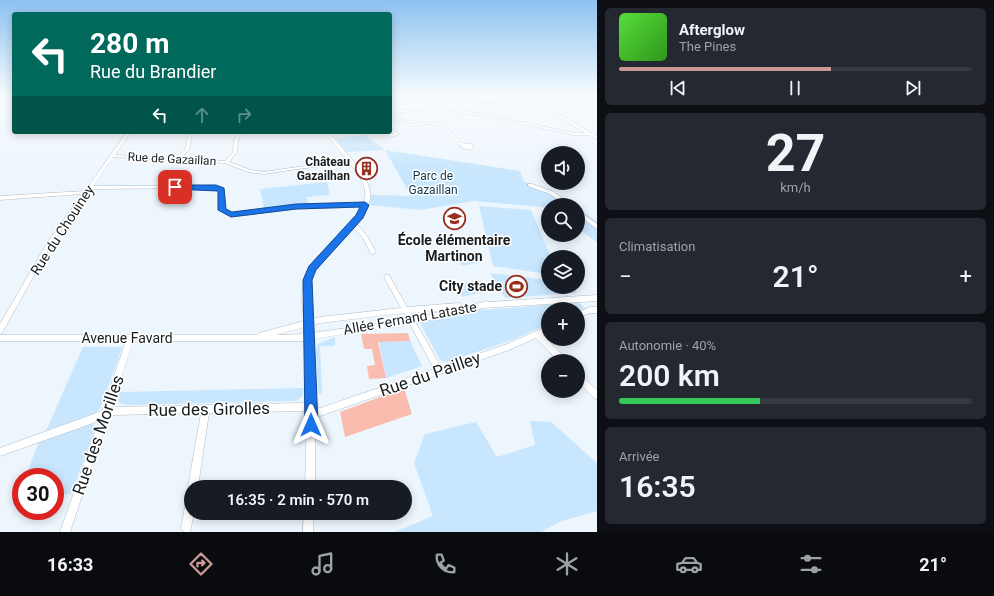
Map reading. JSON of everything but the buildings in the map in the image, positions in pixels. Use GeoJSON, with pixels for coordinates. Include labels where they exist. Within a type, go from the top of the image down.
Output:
{"type":"FeatureCollection","features":[{"type":"Feature","properties":{"kind":"street"},"geometry":{"type":"LineString","coordinates":[[401,121],[412,125],[433,123],[442,125],[462,144]]}},
{"type":"Feature","properties":{"kind":"street"},"geometry":{"type":"LineString","coordinates":[[506,121],[575,134],[590,134]]}},
{"type":"Feature","properties":{"kind":"street"},"geometry":{"type":"LineString","coordinates":[[568,121],[597,138]]}},
{"type":"Feature","properties":{"kind":"street"},"geometry":{"type":"LineString","coordinates":[[389,134],[391,136],[397,134],[392,130]]}},
{"type":"Feature","properties":{"kind":"street","name":"Rue du Chouiney"},"geometry":{"type":"LineString","coordinates":[[0,331],[49,244],[128,134]]}},
{"type":"Feature","properties":{"kind":"street"},"geometry":{"type":"LineString","coordinates":[[226,162],[235,152],[236,140],[240,134]]}},
{"type":"Feature","properties":{"kind":"street"},"geometry":{"type":"LineString","coordinates":[[310,480],[311,410],[307,280],[312,268],[360,216],[368,194],[366,184],[328,134]]}},
{"type":"Feature","properties":{"kind":"street"},"geometry":{"type":"LineString","coordinates":[[178,159],[187,150],[190,135]]}},
{"type":"Feature","properties":{"kind":"street","name":"Rue de Gazaillan"},"geometry":{"type":"LineString","coordinates":[[112,156],[226,162],[250,171],[264,173],[350,162]]}},
{"type":"Feature","properties":{"kind":"street"},"geometry":{"type":"LineString","coordinates":[[530,186],[552,193],[559,198]]}},
{"type":"Feature","properties":{"kind":"street"},"geometry":{"type":"LineString","coordinates":[[0,198],[87,190],[216,187],[222,190],[222,210],[231,215],[296,207],[365,205]]}},
{"type":"Feature","properties":{"kind":"street"},"geometry":{"type":"LineString","coordinates":[[585,218],[597,227]]}},
{"type":"Feature","properties":{"kind":"street"},"geometry":{"type":"LineString","coordinates":[[354,224],[365,237],[373,252]]}},
{"type":"Feature","properties":{"kind":"street"},"geometry":{"type":"LineString","coordinates":[[387,277],[439,370]]}},
{"type":"Feature","properties":{"kind":"street"},"geometry":{"type":"LineString","coordinates":[[583,298],[593,310]]}},
{"type":"Feature","properties":{"kind":"street","name":"Allée Fernand Lataste"},"geometry":{"type":"LineString","coordinates":[[308,322],[406,310],[597,298]]}},
{"type":"Feature","properties":{"kind":"street","name":"Allée Fernand Lataste"},"geometry":{"type":"LineString","coordinates":[[309,336],[411,320],[487,304]]}},
{"type":"Feature","properties":{"kind":"street","name":"Avenue Favard"},"geometry":{"type":"LineString","coordinates":[[253,338],[308,322]]}},
{"type":"Feature","properties":{"kind":"street","name":"Rue du Pailley"},"geometry":{"type":"LineString","coordinates":[[311,410],[320,412],[333,408],[508,347],[541,332]]}},
{"type":"Feature","properties":{"kind":"street"},"geometry":{"type":"LineString","coordinates":[[537,334],[556,354]]}},
{"type":"Feature","properties":{"kind":"street","name":"Avenue Favard"},"geometry":{"type":"LineString","coordinates":[[0,338],[272,339],[309,336]]}},
{"type":"Feature","properties":{"kind":"street","name":"Rue des Morilles"},"geometry":{"type":"LineString","coordinates":[[65,532],[131,338]]}},
{"type":"Feature","properties":{"kind":"street"},"geometry":{"type":"LineString","coordinates":[[585,383],[597,394]]}},
{"type":"Feature","properties":{"kind":"street","name":"Rue des Girolles"},"geometry":{"type":"LineString","coordinates":[[0,452],[114,411],[302,407],[311,410]]}},
{"type":"Feature","properties":{"kind":"street"},"geometry":{"type":"LineString","coordinates":[[194,480],[206,409]]}},
{"type":"Feature","properties":{"kind":"street"},"geometry":{"type":"LineString","coordinates":[[186,528],[187,520]]}},
{"type":"Feature","properties":{"kind":"street"},"geometry":{"type":"LineString","coordinates":[[308,532],[309,520]]}},
{"type":"Feature","properties":{"kind":"green space"},"geometry":{"type":"Polygon","coordinates":[[[364,135],[385,150],[346,152],[336,139],[364,135]]]}},
{"type":"Feature","properties":{"kind":"green space","name":"Parc de Gazaillan"},"geometry":{"type":"Polygon","coordinates":[[[385,150],[520,171],[524,182],[541,187],[541,190],[551,190],[564,198],[541,198],[541,207],[474,201],[420,210],[370,205],[371,195],[411,196],[385,150]]]}},
{"type":"Feature","properties":{"kind":"green space"},"geometry":{"type":"Polygon","coordinates":[[[327,182],[330,195],[307,197],[308,204],[264,209],[260,189],[327,182]]]}},
{"type":"Feature","properties":{"kind":"green space"},"geometry":{"type":"Polygon","coordinates":[[[479,206],[531,210],[541,234],[541,242],[545,242],[548,250],[541,250],[541,273],[493,266],[479,206]]]}},
{"type":"Feature","properties":{"kind":"green space"},"geometry":{"type":"Polygon","coordinates":[[[585,213],[597,222],[597,242],[585,234],[585,213]]]}},
{"type":"Feature","properties":{"kind":"green space"},"geometry":{"type":"Polygon","coordinates":[[[475,252],[483,262],[462,266],[455,257],[475,252]]]}},
{"type":"Feature","properties":{"kind":"green space"},"geometry":{"type":"Polygon","coordinates":[[[490,273],[541,279],[541,294],[563,294],[505,298],[490,273]]]}},
{"type":"Feature","properties":{"kind":"green space"},"geometry":{"type":"Polygon","coordinates":[[[475,281],[484,292],[462,297],[454,286],[475,281]]]}},
{"type":"Feature","properties":{"kind":"green space"},"geometry":{"type":"Polygon","coordinates":[[[541,305],[541,327],[515,339],[447,362],[440,360],[421,325],[422,321],[478,308],[483,310],[541,305]]]}},
{"type":"Feature","properties":{"kind":"green space"},"geometry":{"type":"Polygon","coordinates":[[[335,337],[335,346],[320,346],[322,393],[318,394],[316,350],[318,344],[335,337]]]}},
{"type":"Feature","properties":{"kind":"green space"},"geometry":{"type":"Polygon","coordinates":[[[410,341],[422,366],[386,378],[379,342],[410,341]]]}},
{"type":"Feature","properties":{"kind":"green space"},"geometry":{"type":"Polygon","coordinates":[[[83,347],[122,348],[101,407],[96,413],[46,431],[83,347]]]}},
{"type":"Feature","properties":{"kind":"green space"},"geometry":{"type":"Polygon","coordinates":[[[304,388],[303,395],[297,401],[127,405],[119,403],[118,398],[119,392],[304,388]]]}},
{"type":"Feature","properties":{"kind":"green space"},"geometry":{"type":"Polygon","coordinates":[[[530,421],[551,422],[597,463],[597,511],[562,521],[541,532],[394,532],[433,516],[414,463],[425,434],[476,422],[497,457],[535,445],[530,421]]]}},
{"type":"Feature","properties":{"kind":"green space"},"geometry":{"type":"Polygon","coordinates":[[[91,423],[96,427],[71,494],[64,494],[64,468],[29,468],[39,442],[91,423]]]}},
{"type":"Feature","properties":{"kind":"place","name":"Château Gazailhan"},"geometry":{"type":"Point","coordinates":[366,169]}},
{"type":"Feature","properties":{"kind":"place","name":"École élémentaire Martinon"},"geometry":{"type":"Point","coordinates":[454,218]}},
{"type":"Feature","properties":{"kind":"place","name":"City stade"},"geometry":{"type":"Point","coordinates":[517,286]}},
{"type":"Feature","properties":{"kind":"route"},"geometry":{"type":"LineString","coordinates":[[175,187],[216,187],[222,190],[221,208],[223,212],[231,215],[296,207],[339,204],[365,205],[360,216],[346,234],[312,268],[307,280],[311,425]]}}]}
